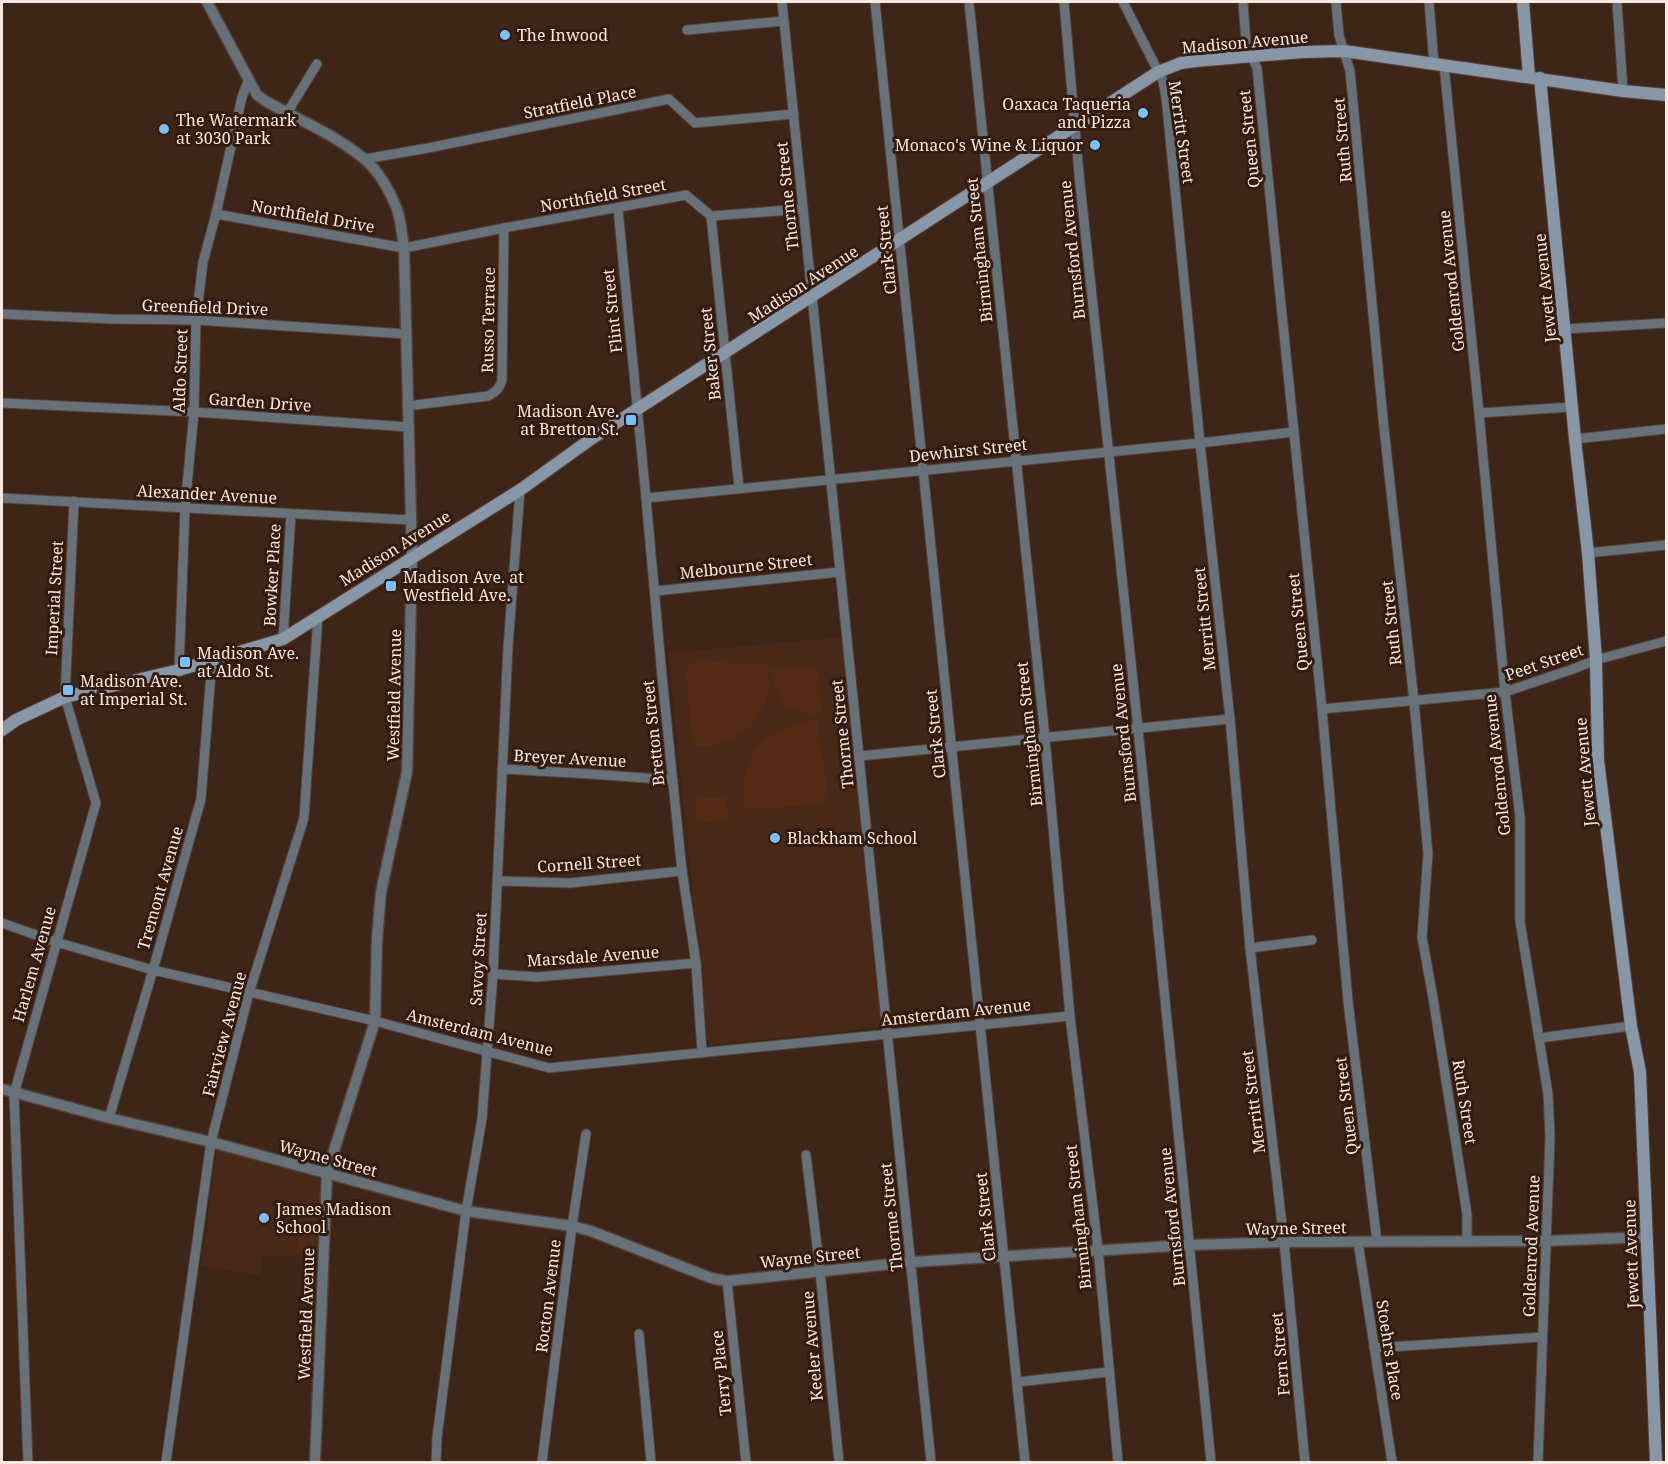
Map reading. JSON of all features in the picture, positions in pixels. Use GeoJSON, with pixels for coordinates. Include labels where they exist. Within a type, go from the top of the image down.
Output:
{"type":"FeatureCollection","features":[{"type":"Feature","properties":{"kind":"main road","name":"Jewett Avenue"},"geometry":{"type":"LineString","coordinates":[[1523,2],[1565,329],[1588,553],[1596,660],[1598,760],[1630,1026],[1640,1072],[1656,1462]]}},
{"type":"Feature","properties":{"kind":"main road","name":"Madison Avenue"},"geometry":{"type":"LineString","coordinates":[[2,730],[16,720],[64,697],[179,670],[283,639],[520,490],[591,439],[1158,72],[1181,63],[1303,52],[1344,51],[1623,91],[1666,95]]}},
{"type":"Feature","properties":{"kind":"street","name":"Westfield Avenue"},"geometry":{"type":"LineString","coordinates":[[207,2],[257,94],[286,113],[335,139],[364,159],[379,176],[392,197],[398,214],[404,248],[412,556],[407,772],[381,892],[377,939],[375,1021],[327,1173],[315,1462]]}},
{"type":"Feature","properties":{"kind":"street","name":"Thorme Street"},"geometry":{"type":"LineString","coordinates":[[782,2],[931,1462]]}},
{"type":"Feature","properties":{"kind":"street","name":"Clark Street"},"geometry":{"type":"LineString","coordinates":[[875,2],[1025,1462]]}},
{"type":"Feature","properties":{"kind":"street","name":"Birmingham Street"},"geometry":{"type":"LineString","coordinates":[[969,2],[1045,738],[1070,1016],[1098,1250],[1118,1462]]}},
{"type":"Feature","properties":{"kind":"street","name":"Burnsford Avenue"},"geometry":{"type":"LineString","coordinates":[[1064,2],[1074,126],[1138,728],[1211,1462]]}},
{"type":"Feature","properties":{"kind":"street","name":"Merritt Street"},"geometry":{"type":"LineString","coordinates":[[1123,2],[1163,81],[1166,96],[1230,719],[1250,948],[1284,1242]]}},
{"type":"Feature","properties":{"kind":"street","name":"Queen Street"},"geometry":{"type":"LineString","coordinates":[[1243,2],[1246,44],[1257,68],[1322,709],[1348,1001],[1377,1242]]}},
{"type":"Feature","properties":{"kind":"street","name":"Ruth Street"},"geometry":{"type":"LineString","coordinates":[[1336,2],[1339,35],[1350,71],[1384,431],[1414,701],[1428,853],[1422,937],[1467,1214],[1467,1241]]}},
{"type":"Feature","properties":{"kind":"street","name":"Goldenrod Avenue"},"geometry":{"type":"LineString","coordinates":[[1429,2],[1439,64],[1479,413],[1505,692],[1520,817],[1520,921],[1548,1094],[1550,1137],[1538,1462]]}},
{"type":"Feature","properties":{"kind":"street"},"geometry":{"type":"LineString","coordinates":[[1617,2],[1623,91]]}},
{"type":"Feature","properties":{"kind":"street"},"geometry":{"type":"LineString","coordinates":[[687,30],[784,21]]}},
{"type":"Feature","properties":{"kind":"street"},"geometry":{"type":"LineString","coordinates":[[286,113],[316,64]]}},
{"type":"Feature","properties":{"kind":"street","name":"Aldo Street"},"geometry":{"type":"LineString","coordinates":[[179,670],[185,507],[194,412],[196,320],[202,262],[216,214],[242,97],[249,79]]}},
{"type":"Feature","properties":{"kind":"street","name":"Stratfield Place"},"geometry":{"type":"LineString","coordinates":[[364,159],[669,99],[694,123],[794,114]]}},
{"type":"Feature","properties":{"kind":"street","name":"Northfield Street"},"geometry":{"type":"LineString","coordinates":[[404,248],[686,195],[711,216]]}},
{"type":"Feature","properties":{"kind":"street","name":"Flint Street"},"geometry":{"type":"LineString","coordinates":[[618,209],[637,409]]}},
{"type":"Feature","properties":{"kind":"street"},"geometry":{"type":"LineString","coordinates":[[711,216],[803,209]]}},
{"type":"Feature","properties":{"kind":"street","name":"Northfield Drive"},"geometry":{"type":"LineString","coordinates":[[216,214],[404,248]]}},
{"type":"Feature","properties":{"kind":"street","name":"Baker Street"},"geometry":{"type":"LineString","coordinates":[[711,216],[739,488]]}},
{"type":"Feature","properties":{"kind":"street","name":"Russo Terrace"},"geometry":{"type":"LineString","coordinates":[[407,406],[488,396],[495,393],[500,386],[502,380],[504,228]]}},
{"type":"Feature","properties":{"kind":"street","name":"Greenfield Drive"},"geometry":{"type":"LineString","coordinates":[[2,314],[196,320],[406,334]]}},
{"type":"Feature","properties":{"kind":"street"},"geometry":{"type":"LineString","coordinates":[[1565,329],[1666,323]]}},
{"type":"Feature","properties":{"kind":"street","name":"Garden Drive"},"geometry":{"type":"LineString","coordinates":[[2,403],[194,412],[408,427]]}},
{"type":"Feature","properties":{"kind":"street"},"geometry":{"type":"LineString","coordinates":[[1479,413],[1572,406]]}},
{"type":"Feature","properties":{"kind":"street","name":"Bretton Street"},"geometry":{"type":"LineString","coordinates":[[637,409],[682,871],[696,963],[702,1053]]}},
{"type":"Feature","properties":{"kind":"street"},"geometry":{"type":"LineString","coordinates":[[1575,439],[1666,429]]}},
{"type":"Feature","properties":{"kind":"street","name":"Dewhirst Street"},"geometry":{"type":"LineString","coordinates":[[646,498],[1294,432]]}},
{"type":"Feature","properties":{"kind":"street","name":"Savoy Street"},"geometry":{"type":"LineString","coordinates":[[436,1462],[437,1438],[466,1211],[482,1119],[488,1052],[508,647],[520,490]]}},
{"type":"Feature","properties":{"kind":"street","name":"Alexander Avenue"},"geometry":{"type":"LineString","coordinates":[[2,498],[411,520]]}},
{"type":"Feature","properties":{"kind":"street","name":"Imperial Street"},"geometry":{"type":"LineString","coordinates":[[64,697],[74,501]]}},
{"type":"Feature","properties":{"kind":"street","name":"Bowker Place"},"geometry":{"type":"LineString","coordinates":[[283,639],[291,514]]}},
{"type":"Feature","properties":{"kind":"street"},"geometry":{"type":"LineString","coordinates":[[1588,553],[1666,545]]}},
{"type":"Feature","properties":{"kind":"street","name":"Melbourne Street"},"geometry":{"type":"LineString","coordinates":[[655,591],[840,572]]}},
{"type":"Feature","properties":{"kind":"street","name":"Fairview Avenue"},"geometry":{"type":"LineString","coordinates":[[166,1462],[212,1142],[249,993],[304,818],[318,616]]}},
{"type":"Feature","properties":{"kind":"street","name":"Peet Street"},"geometry":{"type":"LineString","coordinates":[[1322,709],[1505,692],[1596,660],[1666,641]]}},
{"type":"Feature","properties":{"kind":"street","name":"Tremont Avenue"},"geometry":{"type":"LineString","coordinates":[[109,1118],[201,800],[212,661]]}},
{"type":"Feature","properties":{"kind":"street","name":"Harlem Avenue"},"geometry":{"type":"LineString","coordinates":[[28,1462],[14,1094],[96,803],[64,697]]}},
{"type":"Feature","properties":{"kind":"street"},"geometry":{"type":"LineString","coordinates":[[860,756],[1230,719]]}},
{"type":"Feature","properties":{"kind":"street","name":"Breyer Avenue"},"geometry":{"type":"LineString","coordinates":[[502,769],[673,780]]}},
{"type":"Feature","properties":{"kind":"street","name":"Cornell Street"},"geometry":{"type":"LineString","coordinates":[[498,881],[570,883],[682,871]]}},
{"type":"Feature","properties":{"kind":"street","name":"Amsterdam Avenue"},"geometry":{"type":"LineString","coordinates":[[2,923],[56,942],[153,970],[375,1021],[549,1068],[1070,1016]]}},
{"type":"Feature","properties":{"kind":"street"},"geometry":{"type":"LineString","coordinates":[[1250,948],[1312,940]]}},
{"type":"Feature","properties":{"kind":"street","name":"Marsdale Avenue"},"geometry":{"type":"LineString","coordinates":[[493,974],[538,977],[696,963]]}},
{"type":"Feature","properties":{"kind":"street"},"geometry":{"type":"LineString","coordinates":[[1539,1038],[1630,1026]]}},
{"type":"Feature","properties":{"kind":"street","name":"Wayne Street"},"geometry":{"type":"LineString","coordinates":[[2,1089],[109,1118],[212,1142],[466,1211],[572,1226],[591,1231],[711,1278],[727,1281],[911,1262],[1189,1245],[1647,1238]]}},
{"type":"Feature","properties":{"kind":"street","name":"Rocton Avenue"},"geometry":{"type":"LineString","coordinates":[[542,1462],[586,1134]]}},
{"type":"Feature","properties":{"kind":"street","name":"Keeler Avenue"},"geometry":{"type":"LineString","coordinates":[[806,1155],[839,1462]]}},
{"type":"Feature","properties":{"kind":"street","name":"Fern Street"},"geometry":{"type":"LineString","coordinates":[[1284,1242],[1305,1462]]}},
{"type":"Feature","properties":{"kind":"street","name":"Stoehrs Place"},"geometry":{"type":"LineString","coordinates":[[1358,1242],[1392,1462]]}},
{"type":"Feature","properties":{"kind":"street","name":"Terry Place"},"geometry":{"type":"LineString","coordinates":[[727,1281],[746,1462]]}},
{"type":"Feature","properties":{"kind":"street"},"geometry":{"type":"LineString","coordinates":[[639,1334],[651,1462]]}},
{"type":"Feature","properties":{"kind":"street"},"geometry":{"type":"LineString","coordinates":[[1374,1348],[1542,1337]]}},
{"type":"Feature","properties":{"kind":"street"},"geometry":{"type":"LineString","coordinates":[[1017,1382],[1109,1372]]}},
{"type":"Feature","properties":{"kind":"shaded area","name":"Blackham School"},"geometry":{"type":"Polygon","coordinates":[[[842,637],[881,1026],[710,1045],[668,653],[842,637]]]}},
{"type":"Feature","properties":{"kind":"shaded area"},"geometry":{"type":"Polygon","coordinates":[[[690,663],[767,665],[769,685],[766,702],[752,725],[732,740],[706,746],[692,745],[686,669],[690,663]]]}},
{"type":"Feature","properties":{"kind":"shaded area"},"geometry":{"type":"Polygon","coordinates":[[[811,666],[817,668],[819,673],[822,712],[811,714],[793,709],[786,704],[776,689],[771,670],[811,666]]]}},
{"type":"Feature","properties":{"kind":"shaded area"},"geometry":{"type":"Polygon","coordinates":[[[805,721],[817,721],[828,795],[826,800],[820,804],[745,808],[744,776],[755,751],[776,733],[805,721]]]}},
{"type":"Feature","properties":{"kind":"shaded area"},"geometry":{"type":"Polygon","coordinates":[[[726,797],[728,821],[697,823],[695,799],[726,797]]]}},
{"type":"Feature","properties":{"kind":"shaded area","name":"James Madison School"},"geometry":{"type":"Polygon","coordinates":[[[220,1149],[321,1177],[318,1257],[263,1256],[260,1275],[201,1266],[217,1152],[220,1149]]]}},
{"type":"Feature","properties":{"kind":"shaded area"},"geometry":{"type":"Polygon","coordinates":[[[298,1237],[313,1238],[313,1253],[296,1252],[298,1237]]]}},
{"type":"Feature","properties":{"kind":"place","name":"The Inwood"},"geometry":{"type":"Point","coordinates":[505,35]}},
{"type":"Feature","properties":{"kind":"place","name":"Oaxaca Taqueria and Pizza"},"geometry":{"type":"Point","coordinates":[1143,113]}},
{"type":"Feature","properties":{"kind":"place","name":"The Watermark at 3030 Park"},"geometry":{"type":"Point","coordinates":[164,129]}},
{"type":"Feature","properties":{"kind":"place","name":"Monaco's Wine & Liquor"},"geometry":{"type":"Point","coordinates":[1095,145]}},
{"type":"Feature","properties":{"kind":"place","name":"Madison Ave. at Bretton St."},"geometry":{"type":"Point","coordinates":[631,420]}},
{"type":"Feature","properties":{"kind":"place","name":"Madison Ave. at Westfield Ave."},"geometry":{"type":"Point","coordinates":[391,586]}},
{"type":"Feature","properties":{"kind":"place","name":"Madison Ave. at Aldo St."},"geometry":{"type":"Point","coordinates":[185,662]}},
{"type":"Feature","properties":{"kind":"place","name":"Madison Ave. at Imperial St."},"geometry":{"type":"Point","coordinates":[68,690]}},
{"type":"Feature","properties":{"kind":"place","name":"Blackham School"},"geometry":{"type":"Point","coordinates":[775,838]}},
{"type":"Feature","properties":{"kind":"place","name":"James Madison School"},"geometry":{"type":"Point","coordinates":[264,1218]}}]}
